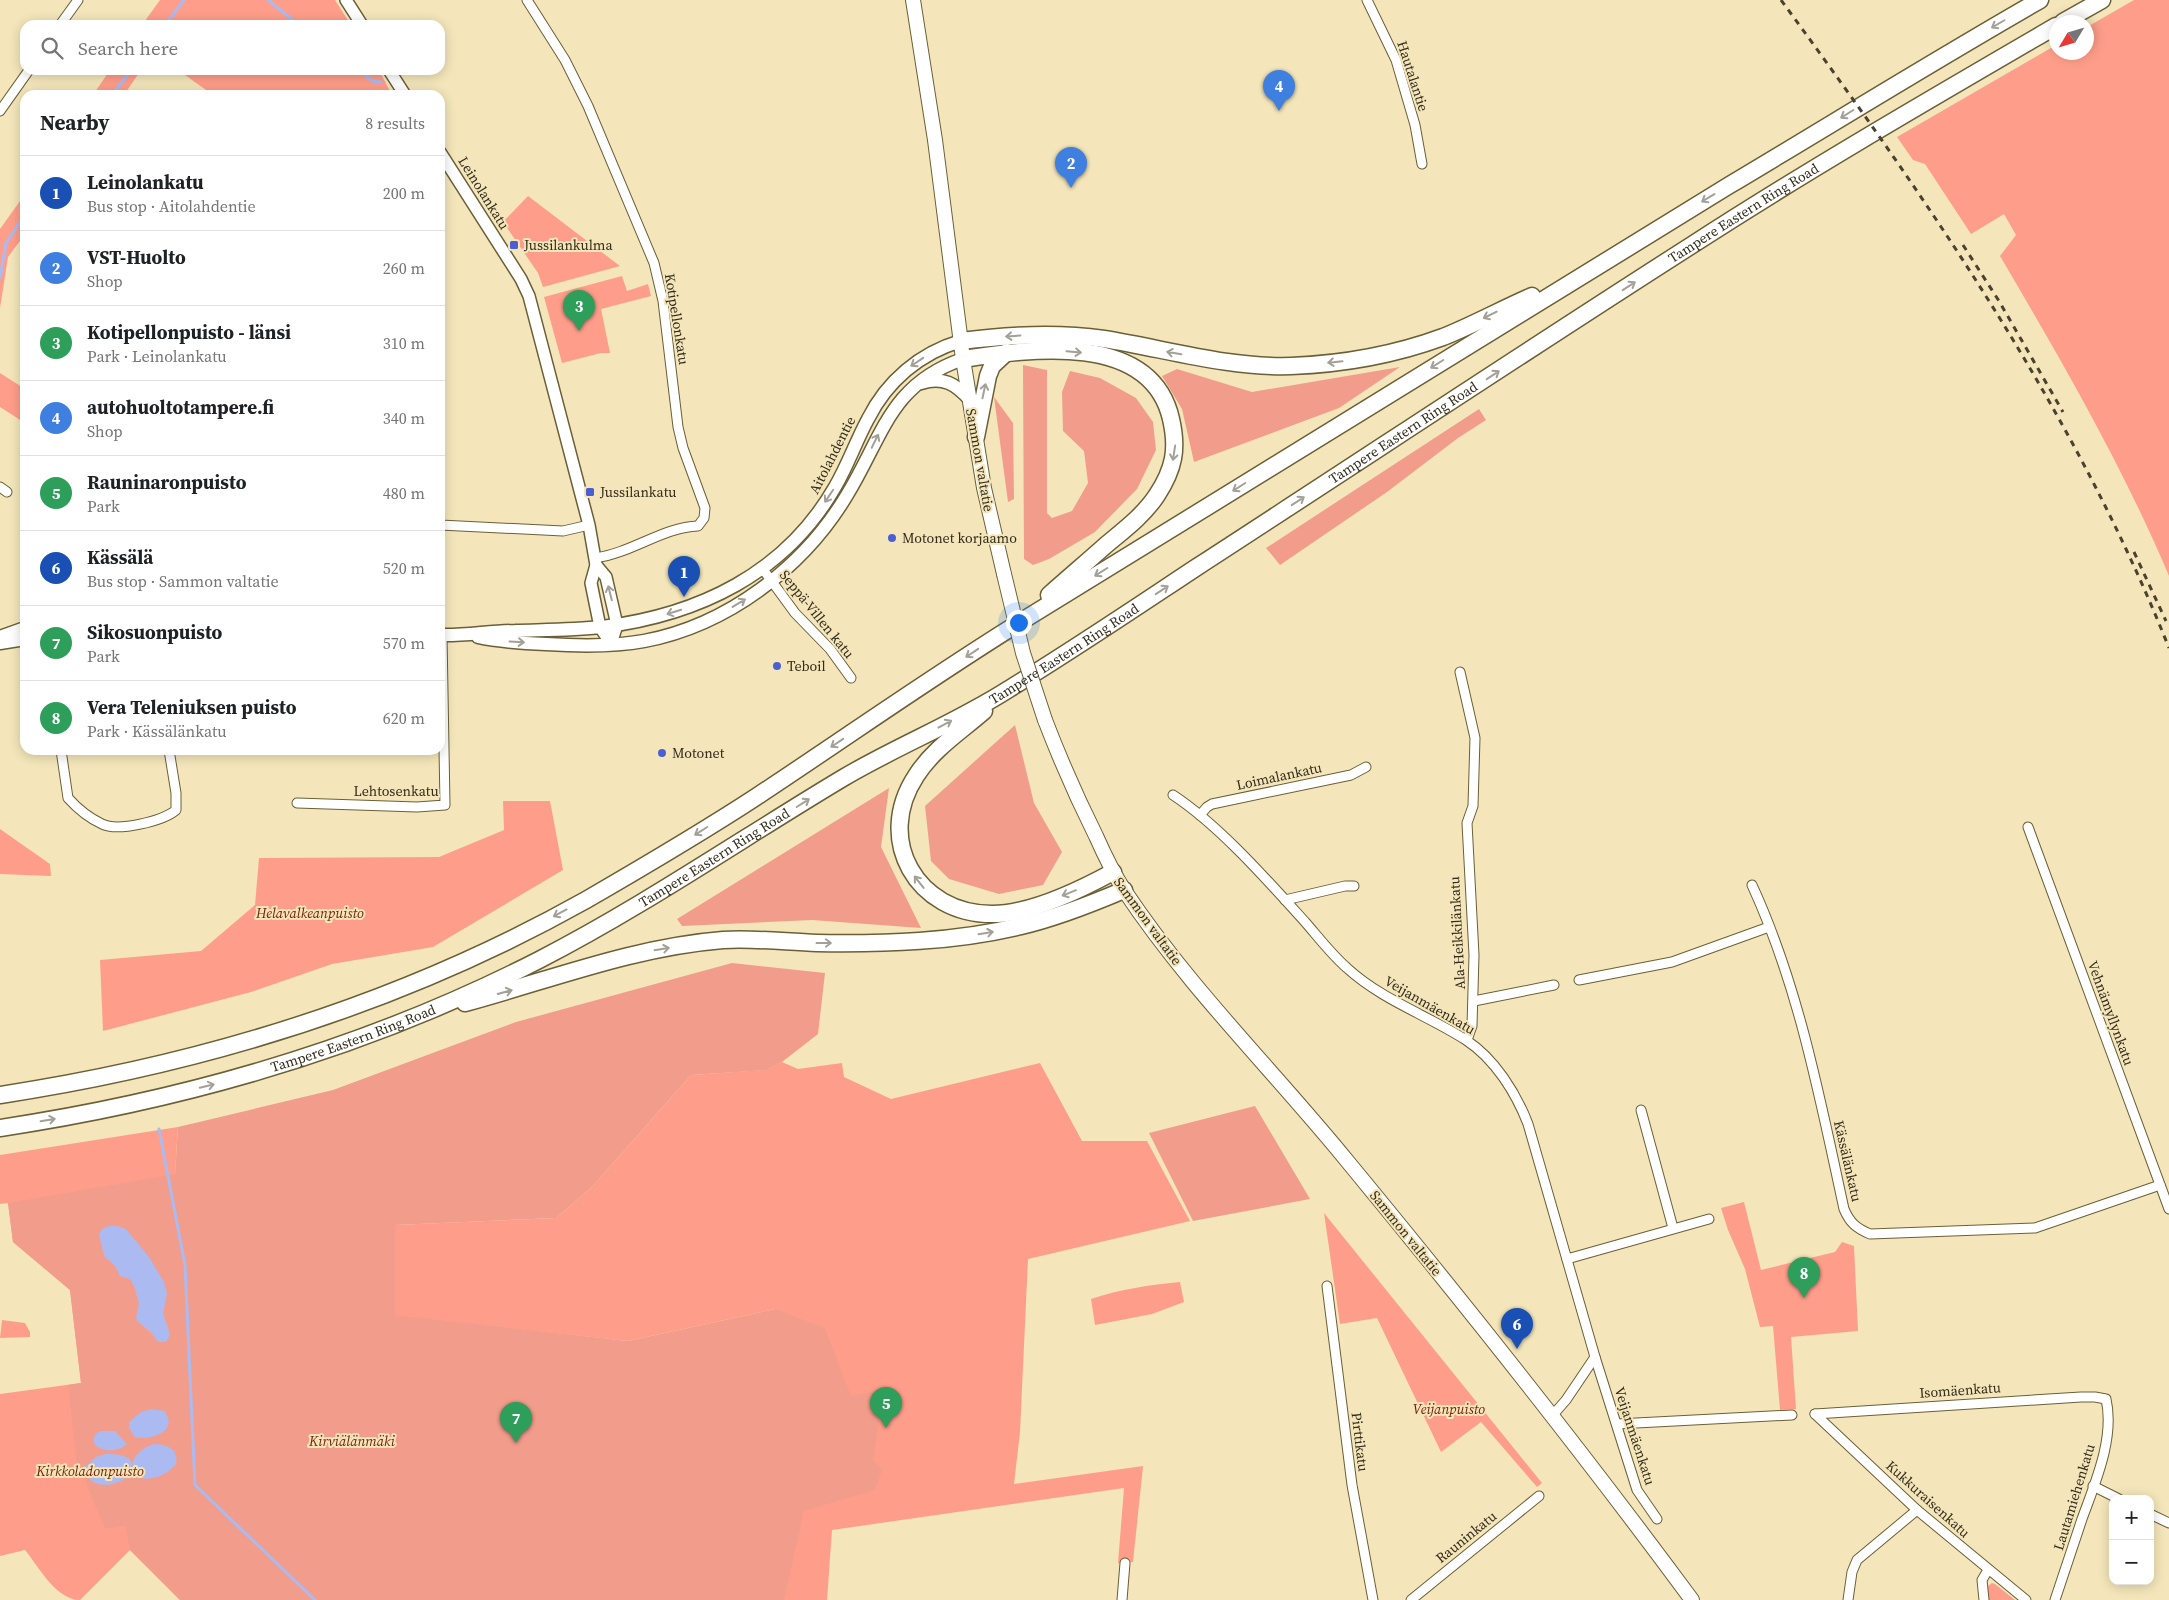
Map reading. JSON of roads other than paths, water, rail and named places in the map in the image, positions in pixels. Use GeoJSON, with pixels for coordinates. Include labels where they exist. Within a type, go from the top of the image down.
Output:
{"type":"FeatureCollection","features":[{"type":"Feature","properties":{"kind":"highway","name":"Tampere Eastern Ring Road"},"geometry":{"type":"LineString","coordinates":[[0,1095],[51,1087],[159,1065],[218,1050],[344,1010],[462,963],[581,902],[750,801],[1013,626],[1582,274],[1896,84],[2040,0]]}},
{"type":"Feature","properties":{"kind":"highway"},"geometry":{"type":"LineString","coordinates":[[2075,15],[2102,0]]}},
{"type":"Feature","properties":{"kind":"highway","name":"Tampere Eastern Ring Road"},"geometry":{"type":"LineString","coordinates":[[0,1128],[94,1112],[228,1080],[330,1047],[408,1018],[537,961],[665,889],[847,776],[1004,693],[1694,244],[1833,156],[2049,30]]}},
{"type":"Feature","properties":{"kind":"highway"},"geometry":{"type":"LineString","coordinates":[[961,341],[1035,335],[1070,335],[1105,339],[1235,363],[1290,366],[1349,361],[1380,356],[1442,337],[1582,274]]}},
{"type":"Feature","properties":{"kind":"highway"},"geometry":{"type":"LineString","coordinates":[[963,359],[1007,352],[1071,351],[1103,355],[1122,361],[1137,369],[1149,379],[1165,401],[1170,416],[1176,449],[1165,481],[1145,510],[1013,626]]}},
{"type":"Feature","properties":{"kind":"highway"},"geometry":{"type":"LineString","coordinates":[[976,437],[988,376],[992,366],[1007,352]]}},
{"type":"Feature","properties":{"kind":"highway"},"geometry":{"type":"LineString","coordinates":[[1004,693],[939,748],[916,776],[906,795],[901,810],[901,846],[914,876],[923,888],[953,907],[970,913],[994,914],[1020,910],[1047,902],[1095,882],[1113,872]]}},
{"type":"Feature","properties":{"kind":"highway"},"geometry":{"type":"LineString","coordinates":[[408,1018],[647,951],[723,940],[855,942],[986,934],[1066,913],[1124,890]]}},
{"type":"Feature","properties":{"kind":"main road","name":"Sammon valtatie"},"geometry":{"type":"LineString","coordinates":[[913,0],[935,140],[963,359],[984,488],[1023,653],[1045,720],[1072,786],[1113,872],[1124,890],[1217,1012],[1327,1136],[1427,1258],[1552,1416],[1692,1600]]}},
{"type":"Feature","properties":{"kind":"main road","name":"Aitolahdentie"},"geometry":{"type":"LineString","coordinates":[[445,635],[600,627],[617,624],[668,614],[714,598],[745,581],[791,544],[816,514],[834,488],[868,418],[886,391],[912,366],[946,345],[961,341]]}},
{"type":"Feature","properties":{"kind":"main road","name":"Aitolahdentie"},"geometry":{"type":"LineString","coordinates":[[468,635],[508,642],[583,646],[644,641],[703,621],[741,602],[772,581],[802,553],[828,524],[862,469],[882,427],[905,395],[916,384],[938,369],[963,359]]}},
{"type":"Feature","properties":{"kind":"main road"},"geometry":{"type":"LineString","coordinates":[[916,384],[934,380],[953,383],[970,400]]}},
{"type":"Feature","properties":{"kind":"main road"},"geometry":{"type":"LineString","coordinates":[[0,637],[20,630]]}},
{"type":"Feature","properties":{"kind":"main road"},"geometry":{"type":"LineString","coordinates":[[0,642],[20,640]]}},
{"type":"Feature","properties":{"kind":"street"},"geometry":{"type":"LineString","coordinates":[[64,20],[78,0]]}},
{"type":"Feature","properties":{"kind":"street"},"geometry":{"type":"LineString","coordinates":[[346,0],[359,20]]}},
{"type":"Feature","properties":{"kind":"street","name":"Kotipellonkatu"},"geometry":{"type":"LineString","coordinates":[[527,0],[565,60],[588,106],[654,263],[662,301],[678,427],[683,448],[705,512],[704,518],[698,526],[676,530],[596,562]]}},
{"type":"Feature","properties":{"kind":"street","name":"Hautalantie"},"geometry":{"type":"LineString","coordinates":[[1367,0],[1396,60],[1410,107],[1422,164]]}},
{"type":"Feature","properties":{"kind":"street"},"geometry":{"type":"LineString","coordinates":[[0,112],[26,75]]}},
{"type":"Feature","properties":{"kind":"street"},"geometry":{"type":"LineString","coordinates":[[393,75],[402,90]]}},
{"type":"Feature","properties":{"kind":"street","name":"Leinolankatu"},"geometry":{"type":"LineString","coordinates":[[445,160],[521,279],[528,296],[589,525],[596,562],[606,578],[617,624]]}},
{"type":"Feature","properties":{"kind":"street"},"geometry":{"type":"LineString","coordinates":[[445,525],[562,531],[589,525]]}},
{"type":"Feature","properties":{"kind":"street","name":"Leinolankatu"},"geometry":{"type":"LineString","coordinates":[[596,562],[590,583],[600,627],[611,644]]}},
{"type":"Feature","properties":{"kind":"street","name":"Seppä-Villen katu"},"geometry":{"type":"LineString","coordinates":[[762,568],[795,613],[830,649],[851,678]]}},
{"type":"Feature","properties":{"kind":"street"},"geometry":{"type":"LineString","coordinates":[[611,644],[617,624]]}},
{"type":"Feature","properties":{"kind":"street","name":"Ala-Heikkilänkatu"},"geometry":{"type":"LineString","coordinates":[[1460,672],[1475,738],[1473,806],[1467,823],[1474,955],[1474,1001],[1472,1026],[1467,1040]]}},
{"type":"Feature","properties":{"kind":"street"},"geometry":{"type":"LineString","coordinates":[[62,755],[68,798],[103,825],[117,826],[158,820],[176,810],[176,793],[170,755]]}},
{"type":"Feature","properties":{"kind":"street","name":"Lehtosenkatu"},"geometry":{"type":"LineString","coordinates":[[297,803],[445,805],[444,755]]}},
{"type":"Feature","properties":{"kind":"street","name":"Loimalankatu"},"geometry":{"type":"LineString","coordinates":[[1200,815],[1206,807],[1212,804],[1351,775],[1366,767]]}},
{"type":"Feature","properties":{"kind":"street","name":"Veijanmäenkatu"},"geometry":{"type":"LineString","coordinates":[[1173,795],[1200,815],[1285,900],[1345,967],[1367,985],[1467,1040],[1494,1066],[1523,1110],[1536,1148],[1595,1357],[1637,1490],[1657,1520]]}},
{"type":"Feature","properties":{"kind":"street","name":"Vehnämyllynkatu"},"geometry":{"type":"LineString","coordinates":[[2028,827],[2169,1209]]}},
{"type":"Feature","properties":{"kind":"street","name":"Kässälänkatu"},"geometry":{"type":"LineString","coordinates":[[1752,885],[1786,972],[1802,1026],[1844,1209],[1849,1222],[1857,1229],[1870,1234],[2036,1228],[2160,1185]]}},
{"type":"Feature","properties":{"kind":"street"},"geometry":{"type":"LineString","coordinates":[[1285,900],[1345,886],[1354,886]]}},
{"type":"Feature","properties":{"kind":"street"},"geometry":{"type":"LineString","coordinates":[[1579,980],[1672,962],[1769,927]]}},
{"type":"Feature","properties":{"kind":"street"},"geometry":{"type":"LineString","coordinates":[[1474,1001],[1554,985]]}},
{"type":"Feature","properties":{"kind":"street"},"geometry":{"type":"LineString","coordinates":[[1641,1110],[1673,1228]]}},
{"type":"Feature","properties":{"kind":"street"},"geometry":{"type":"LineString","coordinates":[[1567,1259],[1709,1218]]}},
{"type":"Feature","properties":{"kind":"street","name":"Pirttikatu"},"geometry":{"type":"LineString","coordinates":[[1327,1286],[1352,1485],[1373,1600]]}},
{"type":"Feature","properties":{"kind":"street"},"geometry":{"type":"LineString","coordinates":[[1552,1416],[1566,1400],[1595,1357]]}},
{"type":"Feature","properties":{"kind":"street","name":"Isomäenkatu"},"geometry":{"type":"LineString","coordinates":[[1815,1414],[2095,1396],[2106,1399]]}},
{"type":"Feature","properties":{"kind":"street","name":"Lautamiehenkatu"},"geometry":{"type":"LineString","coordinates":[[2055,1600],[2094,1486],[2103,1452],[2108,1426],[2106,1399]]}},
{"type":"Feature","properties":{"kind":"street","name":"Kukkuraisenkatu"},"geometry":{"type":"LineString","coordinates":[[1815,1414],[1917,1510],[2026,1600]]}},
{"type":"Feature","properties":{"kind":"street"},"geometry":{"type":"LineString","coordinates":[[1617,1424],[1792,1415]]}},
{"type":"Feature","properties":{"kind":"street"},"geometry":{"type":"LineString","coordinates":[[2094,1486],[2111,1495]]}},
{"type":"Feature","properties":{"kind":"street","name":"Rauninkatu"},"geometry":{"type":"LineString","coordinates":[[1411,1600],[1539,1496]]}},
{"type":"Feature","properties":{"kind":"street"},"geometry":{"type":"LineString","coordinates":[[1848,1600],[1852,1572],[1857,1560],[1917,1510]]}},
{"type":"Feature","properties":{"kind":"street"},"geometry":{"type":"LineString","coordinates":[[2154,1516],[2169,1523]]}},
{"type":"Feature","properties":{"kind":"street"},"geometry":{"type":"LineString","coordinates":[[1122,1600],[1125,1563]]}},
{"type":"Feature","properties":{"kind":"street"},"geometry":{"type":"LineString","coordinates":[[1984,1600],[1982,1580],[1988,1570]]}},
{"type":"Feature","properties":{"kind":"water"},"geometry":{"type":"Polygon","coordinates":[[[109,1226],[126,1229],[149,1257],[164,1282],[167,1294],[163,1313],[170,1335],[166,1342],[158,1342],[151,1332],[137,1321],[139,1304],[135,1288],[130,1279],[120,1276],[115,1266],[104,1256],[99,1234],[103,1228],[109,1226]]]}},
{"type":"Feature","properties":{"kind":"water"},"geometry":{"type":"Polygon","coordinates":[[[151,1409],[165,1411],[169,1421],[167,1428],[152,1437],[135,1437],[129,1428],[129,1422],[141,1412],[151,1409]]]}},
{"type":"Feature","properties":{"kind":"water"},"geometry":{"type":"Polygon","coordinates":[[[100,1431],[115,1431],[127,1444],[113,1450],[100,1448],[93,1441],[100,1431]]]}},
{"type":"Feature","properties":{"kind":"water"},"geometry":{"type":"Polygon","coordinates":[[[156,1444],[172,1449],[176,1455],[176,1464],[168,1471],[153,1478],[137,1477],[133,1471],[133,1460],[140,1451],[156,1444]]]}},
{"type":"Feature","properties":{"kind":"water"},"geometry":{"type":"Polygon","coordinates":[[[105,1454],[122,1455],[130,1460],[132,1469],[129,1476],[116,1483],[103,1485],[91,1480],[84,1468],[96,1457],[105,1454]]]}},
{"type":"Feature","properties":{"kind":"waterway"},"geometry":{"type":"LineString","coordinates":[[169,20],[184,0]]}},
{"type":"Feature","properties":{"kind":"waterway"},"geometry":{"type":"LineString","coordinates":[[268,0],[293,20]]}},
{"type":"Feature","properties":{"kind":"waterway"},"geometry":{"type":"LineString","coordinates":[[116,90],[127,75]]}},
{"type":"Feature","properties":{"kind":"waterway"},"geometry":{"type":"LineString","coordinates":[[365,75],[372,81],[381,82]]}},
{"type":"Feature","properties":{"kind":"waterway"},"geometry":{"type":"LineString","coordinates":[[0,278],[6,243],[20,222]]}},
{"type":"Feature","properties":{"kind":"waterway"},"geometry":{"type":"LineString","coordinates":[[159,1129],[185,1265],[195,1485],[315,1600]]}},
{"type":"Feature","properties":{"kind":"railway"},"geometry":{"type":"LineString","coordinates":[[1781,0],[1891,154],[1996,312],[2090,476],[2131,561],[2169,648]]}},
{"type":"Feature","properties":{"kind":"railway"},"geometry":{"type":"LineString","coordinates":[[1963,245],[1999,301],[2063,412]]}},
{"type":"Feature","properties":{"kind":"railway"},"geometry":{"type":"LineString","coordinates":[[2134,552],[2166,621]]}},
{"type":"Feature","properties":{"kind":"place","name":"autohuoltotampere.fi"},"geometry":{"type":"Point","coordinates":[1279,111]}},
{"type":"Feature","properties":{"kind":"place","name":"VST-Huolto"},"geometry":{"type":"Point","coordinates":[1071,188]}},
{"type":"Feature","properties":{"kind":"place","name":"Jussilankulma"},"geometry":{"type":"Point","coordinates":[514,245]}},
{"type":"Feature","properties":{"kind":"place","name":"Kotipellonpuisto - länsi"},"geometry":{"type":"Point","coordinates":[579,331]}},
{"type":"Feature","properties":{"kind":"place","name":"Jussilankatu"},"geometry":{"type":"Point","coordinates":[590,492]}},
{"type":"Feature","properties":{"kind":"place","name":"Motonet korjaamo"},"geometry":{"type":"Point","coordinates":[892,538]}},
{"type":"Feature","properties":{"kind":"place","name":"Leinolankatu"},"geometry":{"type":"Point","coordinates":[684,597]}},
{"type":"Feature","properties":{"kind":"place","name":"Teboil"},"geometry":{"type":"Point","coordinates":[777,666]}},
{"type":"Feature","properties":{"kind":"place","name":"Motonet"},"geometry":{"type":"Point","coordinates":[662,753]}},
{"type":"Feature","properties":{"kind":"place","name":"Vera Teleniuksen puisto"},"geometry":{"type":"Point","coordinates":[1804,1298]}},
{"type":"Feature","properties":{"kind":"place","name":"Kässälä"},"geometry":{"type":"Point","coordinates":[1517,1349]}},
{"type":"Feature","properties":{"kind":"place","name":"Rauninaronpuisto"},"geometry":{"type":"Point","coordinates":[886,1428]}},
{"type":"Feature","properties":{"kind":"place","name":"Sikosuonpuisto"},"geometry":{"type":"Point","coordinates":[516,1443]}},
{"type":"Feature","properties":{"kind":"park label","name":"Helavalkeanpuisto"},"geometry":{"type":"Point","coordinates":[310,913]}},
{"type":"Feature","properties":{"kind":"park label","name":"Veijanpuisto"},"geometry":{"type":"Point","coordinates":[1449,1409]}},
{"type":"Feature","properties":{"kind":"park label","name":"Kirviälänmäki"},"geometry":{"type":"Point","coordinates":[352,1441]}},
{"type":"Feature","properties":{"kind":"park label","name":"Kirkkoladonpuisto"},"geometry":{"type":"Point","coordinates":[90,1471]}}]}
